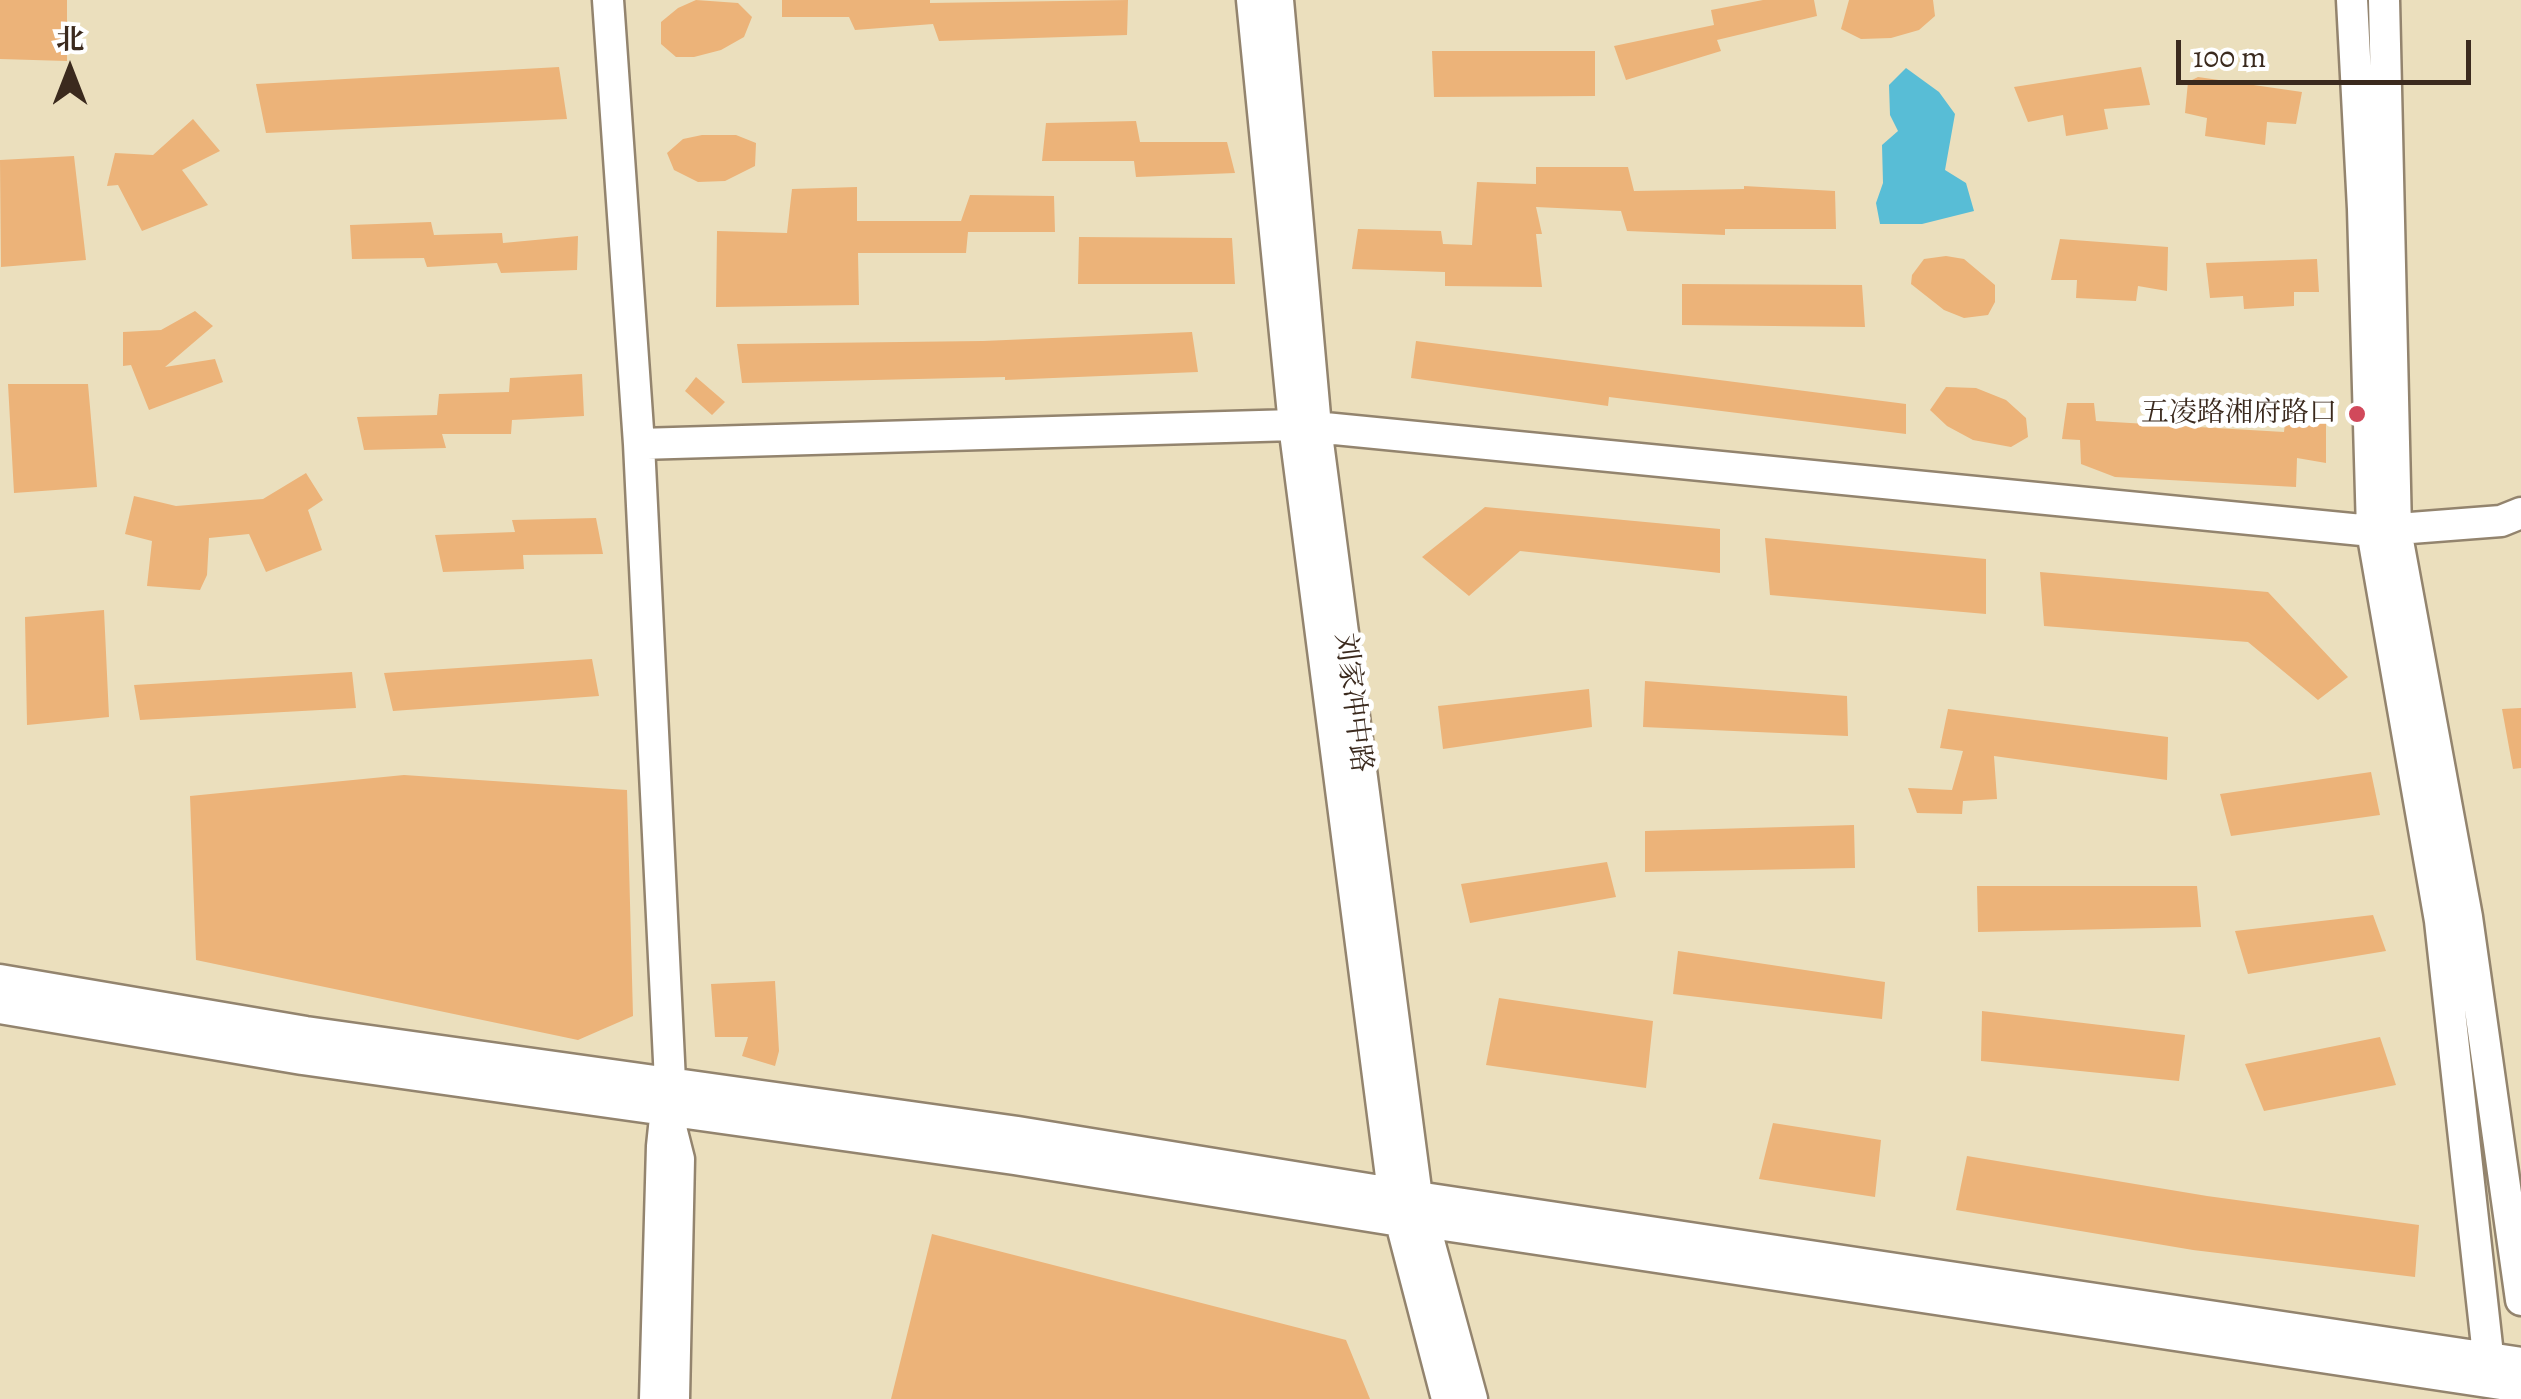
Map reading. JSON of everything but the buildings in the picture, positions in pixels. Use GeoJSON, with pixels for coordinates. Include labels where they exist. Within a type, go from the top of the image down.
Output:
{"type":"FeatureCollection","features":[{"type":"Feature","properties":{"kind":"street"},"geometry":{"type":"LineString","coordinates":[[608,0],[640,444],[668,1095],[679,1159],[674,1399]]}},
{"type":"Feature","properties":{"kind":"street","name":"刘家冲中路"},"geometry":{"type":"LineString","coordinates":[[1252,0],[1408,1208],[1447,1399]]}},
{"type":"Feature","properties":{"kind":"street","name":"刘家冲中路"},"geometry":{"type":"LineString","coordinates":[[1278,0],[1305,426]]}},
{"type":"Feature","properties":{"kind":"street"},"geometry":{"type":"LineString","coordinates":[[2352,0],[2384,531],[2500,1382]]}},
{"type":"Feature","properties":{"kind":"street"},"geometry":{"type":"LineString","coordinates":[[2384,0],[2384,531],[2467,917],[2521,1300]]}},
{"type":"Feature","properties":{"kind":"street"},"geometry":{"type":"LineString","coordinates":[[640,444],[1305,426],[2384,531],[2501,521],[2521,514]]}},
{"type":"Feature","properties":{"kind":"street"},"geometry":{"type":"LineString","coordinates":[[0,980],[1014,1159],[1408,1208],[2500,1382]]}},
{"type":"Feature","properties":{"kind":"street"},"geometry":{"type":"LineString","coordinates":[[0,1008],[302,1058],[668,1095]]}},
{"type":"Feature","properties":{"kind":"street"},"geometry":{"type":"LineString","coordinates":[[655,1399],[662,1146],[668,1095]]}},
{"type":"Feature","properties":{"kind":"street","name":"刘家冲中路"},"geometry":{"type":"LineString","coordinates":[[1408,1208],[1472,1399]]}},
{"type":"Feature","properties":{"kind":"street"},"geometry":{"type":"LineString","coordinates":[[2500,1382],[2521,1362]]}},
{"type":"Feature","properties":{"kind":"water"},"geometry":{"type":"Polygon","coordinates":[[[1906,68],[1939,92],[1955,114],[1945,170],[1966,183],[1974,211],[1922,224],[1880,224],[1876,203],[1883,183],[1882,145],[1898,131],[1890,115],[1889,85],[1906,68]]]}},
{"type":"Feature","properties":{"kind":"place","name":"五凌路湘府路口"},"geometry":{"type":"Point","coordinates":[2357,414]}}]}
